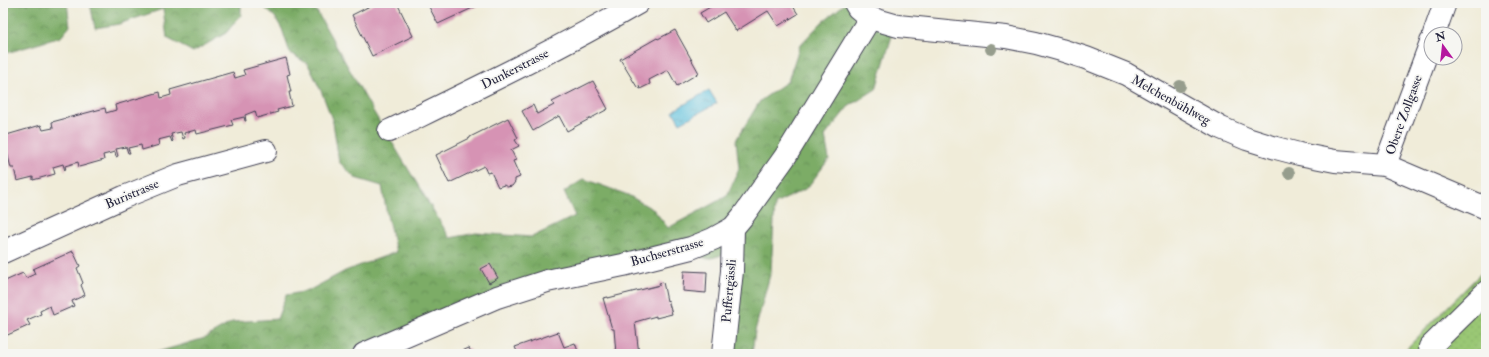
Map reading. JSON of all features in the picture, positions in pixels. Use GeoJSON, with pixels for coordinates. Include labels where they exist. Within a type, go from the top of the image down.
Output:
{"type":"FeatureCollection","features":[{"type":"Feature","properties":{"kind":"street","name":"Dunkerstrasse"},"geometry":{"type":"LineString","coordinates":[[389,131],[524,66],[638,3]]}},
{"type":"Feature","properties":{"kind":"street"},"geometry":{"type":"LineString","coordinates":[[1437,26],[1445,3]]}},
{"type":"Feature","properties":{"kind":"street","name":"Melchenbühlweg"},"geometry":{"type":"LineString","coordinates":[[863,10],[898,26],[1006,37],[1061,50],[1126,74],[1221,128],[1247,139],[1299,154],[1335,161],[1386,165],[1486,208]]}},
{"type":"Feature","properties":{"kind":"street","name":"Buchserstrasse"},"geometry":{"type":"LineString","coordinates":[[364,354],[497,297],[547,281],[623,265],[691,248],[713,239],[733,228],[785,157],[863,10]]}},
{"type":"Feature","properties":{"kind":"street","name":"Obere Zollgasse"},"geometry":{"type":"LineString","coordinates":[[1386,165],[1423,64]]}},
{"type":"Feature","properties":{"kind":"street","name":"Buristrasse"},"geometry":{"type":"LineString","coordinates":[[3,252],[124,196],[178,175],[266,151]]}},
{"type":"Feature","properties":{"kind":"street","name":"Puffertgässli"},"geometry":{"type":"LineString","coordinates":[[723,354],[732,271],[733,228]]}},
{"type":"Feature","properties":{"kind":"street"},"geometry":{"type":"LineString","coordinates":[[1430,347],[1486,292]]}},
{"type":"Feature","properties":{"kind":"green space"},"geometry":{"type":"Polygon","coordinates":[[[3,3],[67,3],[70,26],[61,37],[3,54],[3,3]]]}},
{"type":"Feature","properties":{"kind":"green space"},"geometry":{"type":"Polygon","coordinates":[[[90,3],[241,3],[241,15],[226,33],[193,52],[167,38],[163,9],[119,24],[95,28],[90,3]]]}},
{"type":"Feature","properties":{"kind":"green space"},"geometry":{"type":"Polygon","coordinates":[[[259,3],[312,3],[370,106],[450,238],[476,233],[532,237],[575,216],[564,192],[584,179],[628,195],[654,210],[668,228],[727,196],[739,168],[736,140],[760,101],[788,81],[800,45],[822,22],[846,3],[894,29],[876,89],[848,107],[825,136],[829,159],[807,188],[775,204],[771,271],[755,331],[752,354],[727,354],[739,250],[708,259],[674,246],[457,306],[347,354],[151,354],[205,338],[232,322],[277,319],[286,295],[308,291],[345,271],[396,252],[382,186],[355,178],[339,162],[333,122],[322,93],[308,64],[290,53],[282,29],[275,17],[259,3]]]}},
{"type":"Feature","properties":{"kind":"green space"},"geometry":{"type":"Polygon","coordinates":[[[1486,268],[1486,354],[1401,354],[1486,268]]]}},
{"type":"Feature","properties":{"kind":"water"},"geometry":{"type":"Polygon","coordinates":[[[709,90],[717,103],[680,123],[673,111],[709,90]]]}},
{"type":"Feature","properties":{"kind":"building"},"geometry":{"type":"Polygon","coordinates":[[[376,3],[397,3],[413,36],[372,56],[352,15],[376,3]]]}},
{"type":"Feature","properties":{"kind":"building"},"geometry":{"type":"Polygon","coordinates":[[[427,3],[478,3],[479,5],[438,24],[427,3]]]}},
{"type":"Feature","properties":{"kind":"building"},"geometry":{"type":"Polygon","coordinates":[[[717,3],[791,3],[798,14],[778,26],[768,11],[736,31],[724,12],[706,23],[700,13],[717,3]]]}},
{"type":"Feature","properties":{"kind":"building"},"geometry":{"type":"Polygon","coordinates":[[[675,30],[699,73],[677,86],[668,70],[649,80],[650,84],[640,89],[639,86],[637,87],[620,59],[657,38],[658,39],[675,30]]]}},
{"type":"Feature","properties":{"kind":"building"},"geometry":{"type":"Polygon","coordinates":[[[286,58],[290,74],[287,75],[291,92],[289,92],[292,106],[277,110],[278,112],[257,118],[255,111],[245,115],[246,121],[244,117],[231,120],[233,125],[197,134],[196,130],[184,133],[185,138],[183,139],[181,132],[171,134],[172,142],[170,137],[158,140],[159,145],[142,150],[141,145],[128,148],[130,153],[128,153],[126,147],[116,149],[118,156],[116,157],[115,152],[103,155],[104,160],[79,167],[78,162],[65,166],[65,171],[63,164],[53,167],[55,174],[33,180],[33,177],[17,181],[14,168],[11,168],[7,152],[4,153],[3,136],[41,125],[43,130],[53,128],[52,122],[105,108],[106,113],[116,110],[115,105],[160,92],[161,98],[171,95],[170,90],[233,72],[235,78],[245,75],[243,70],[286,58]]]}},
{"type":"Feature","properties":{"kind":"building"},"geometry":{"type":"Polygon","coordinates":[[[593,81],[608,109],[567,131],[559,116],[533,131],[522,111],[533,105],[537,114],[554,105],[552,102],[593,81]]]}},
{"type":"Feature","properties":{"kind":"building"},"geometry":{"type":"Polygon","coordinates":[[[508,118],[518,138],[515,140],[519,146],[511,150],[516,160],[513,161],[520,177],[515,179],[512,186],[507,187],[504,185],[498,187],[491,172],[487,173],[484,166],[449,183],[436,155],[508,118]]]}},
{"type":"Feature","properties":{"kind":"building"},"geometry":{"type":"Polygon","coordinates":[[[73,251],[80,266],[77,268],[83,283],[81,285],[85,295],[72,301],[74,306],[53,315],[50,306],[40,311],[41,314],[27,320],[30,325],[3,337],[3,282],[23,273],[26,278],[35,274],[33,269],[73,251]]]}},
{"type":"Feature","properties":{"kind":"building"},"geometry":{"type":"Polygon","coordinates":[[[490,264],[498,278],[489,283],[481,269],[490,264]]]}},
{"type":"Feature","properties":{"kind":"building"},"geometry":{"type":"Polygon","coordinates":[[[684,271],[707,272],[706,293],[683,291],[684,271]]]}},
{"type":"Feature","properties":{"kind":"building"},"geometry":{"type":"Polygon","coordinates":[[[663,282],[667,301],[668,300],[672,314],[656,318],[656,316],[635,322],[639,354],[616,354],[614,329],[612,329],[603,298],[660,285],[659,283],[663,282]]]}},
{"type":"Feature","properties":{"kind":"building"},"geometry":{"type":"Polygon","coordinates":[[[558,332],[564,347],[575,343],[579,354],[518,354],[515,347],[558,332]]]}},
{"type":"Feature","properties":{"kind":"building"},"geometry":{"type":"Polygon","coordinates":[[[469,348],[472,354],[455,354],[469,348]]]}}]}
